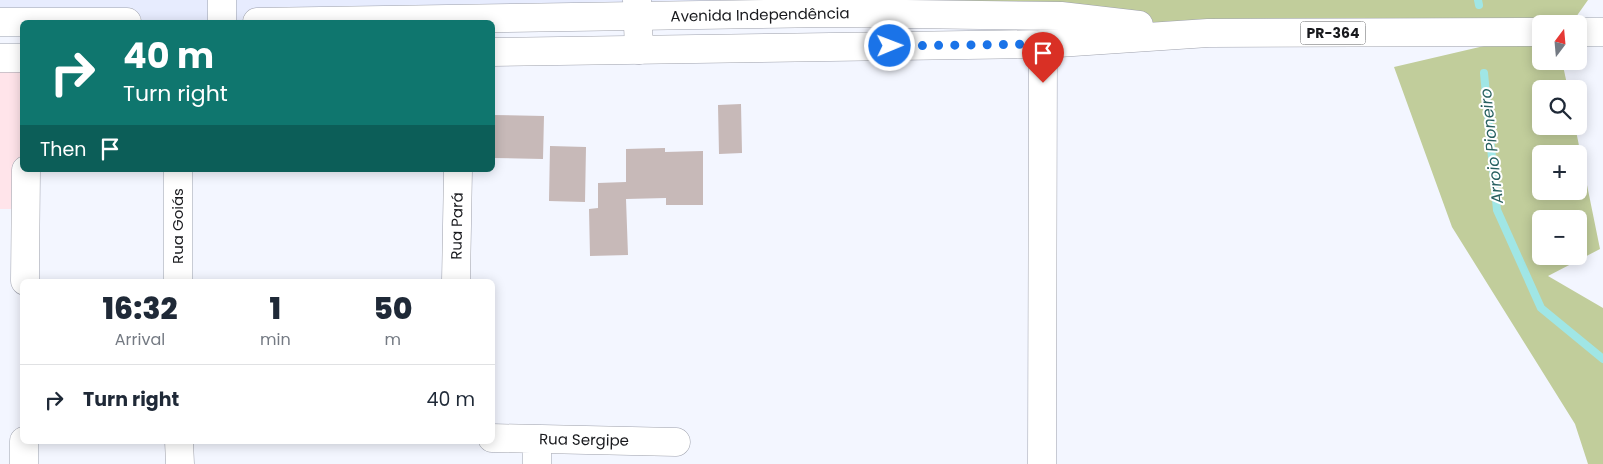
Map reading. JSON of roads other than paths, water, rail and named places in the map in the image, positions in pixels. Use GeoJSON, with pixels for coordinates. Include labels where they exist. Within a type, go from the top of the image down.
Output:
{"type":"FeatureCollection","features":[{"type":"Feature","properties":{"kind":"main road"},"geometry":{"type":"LineString","coordinates":[[222,0],[222,20]]}},
{"type":"Feature","properties":{"kind":"main road"},"geometry":{"type":"LineString","coordinates":[[637,8],[639,50]]}},
{"type":"Feature","properties":{"kind":"main road","name":"Avenida Independência"},"geometry":{"type":"LineString","coordinates":[[473,20],[637,8],[723,15],[829,13],[1061,16],[1208,33]]}},
{"type":"Feature","properties":{"kind":"main road"},"geometry":{"type":"LineString","coordinates":[[717,49],[723,15]]}},
{"type":"Feature","properties":{"kind":"main road"},"geometry":{"type":"LineString","coordinates":[[0,22],[20,22]]}},
{"type":"Feature","properties":{"kind":"main road","name":"PR-364"},"geometry":{"type":"LineString","coordinates":[[1208,33],[1532,32]]}},
{"type":"Feature","properties":{"kind":"main road"},"geometry":{"type":"LineString","coordinates":[[1588,32],[1603,32]]}},
{"type":"Feature","properties":{"kind":"main road"},"geometry":{"type":"LineString","coordinates":[[495,52],[1043,44],[1208,33]]}},
{"type":"Feature","properties":{"kind":"main road"},"geometry":{"type":"LineString","coordinates":[[1042,464],[1043,44]]}},
{"type":"Feature","properties":{"kind":"main road"},"geometry":{"type":"LineString","coordinates":[[0,58],[20,58]]}},
{"type":"Feature","properties":{"kind":"main road"},"geometry":{"type":"LineString","coordinates":[[25,279],[26,172]]}},
{"type":"Feature","properties":{"kind":"main road","name":"Rua Goiás"},"geometry":{"type":"LineString","coordinates":[[178,172],[178,279]]}},
{"type":"Feature","properties":{"kind":"main road","name":"Rua Pará"},"geometry":{"type":"LineString","coordinates":[[456,279],[458,172]]}},
{"type":"Feature","properties":{"kind":"main road","name":"Rua Sergipe"},"geometry":{"type":"LineString","coordinates":[[495,439],[537,451],[676,442]]}},
{"type":"Feature","properties":{"kind":"main road"},"geometry":{"type":"LineString","coordinates":[[24,444],[24,464]]}},
{"type":"Feature","properties":{"kind":"main road"},"geometry":{"type":"LineString","coordinates":[[179,444],[180,464]]}},
{"type":"Feature","properties":{"kind":"waterway","name":"Arroio Pioneiro"},"geometry":{"type":"LineString","coordinates":[[1478,0],[1479,5]]}},
{"type":"Feature","properties":{"kind":"waterway","name":"Arroio Pioneiro"},"geometry":{"type":"LineString","coordinates":[[1484,73],[1497,210],[1541,308],[1603,359]]}}]}
